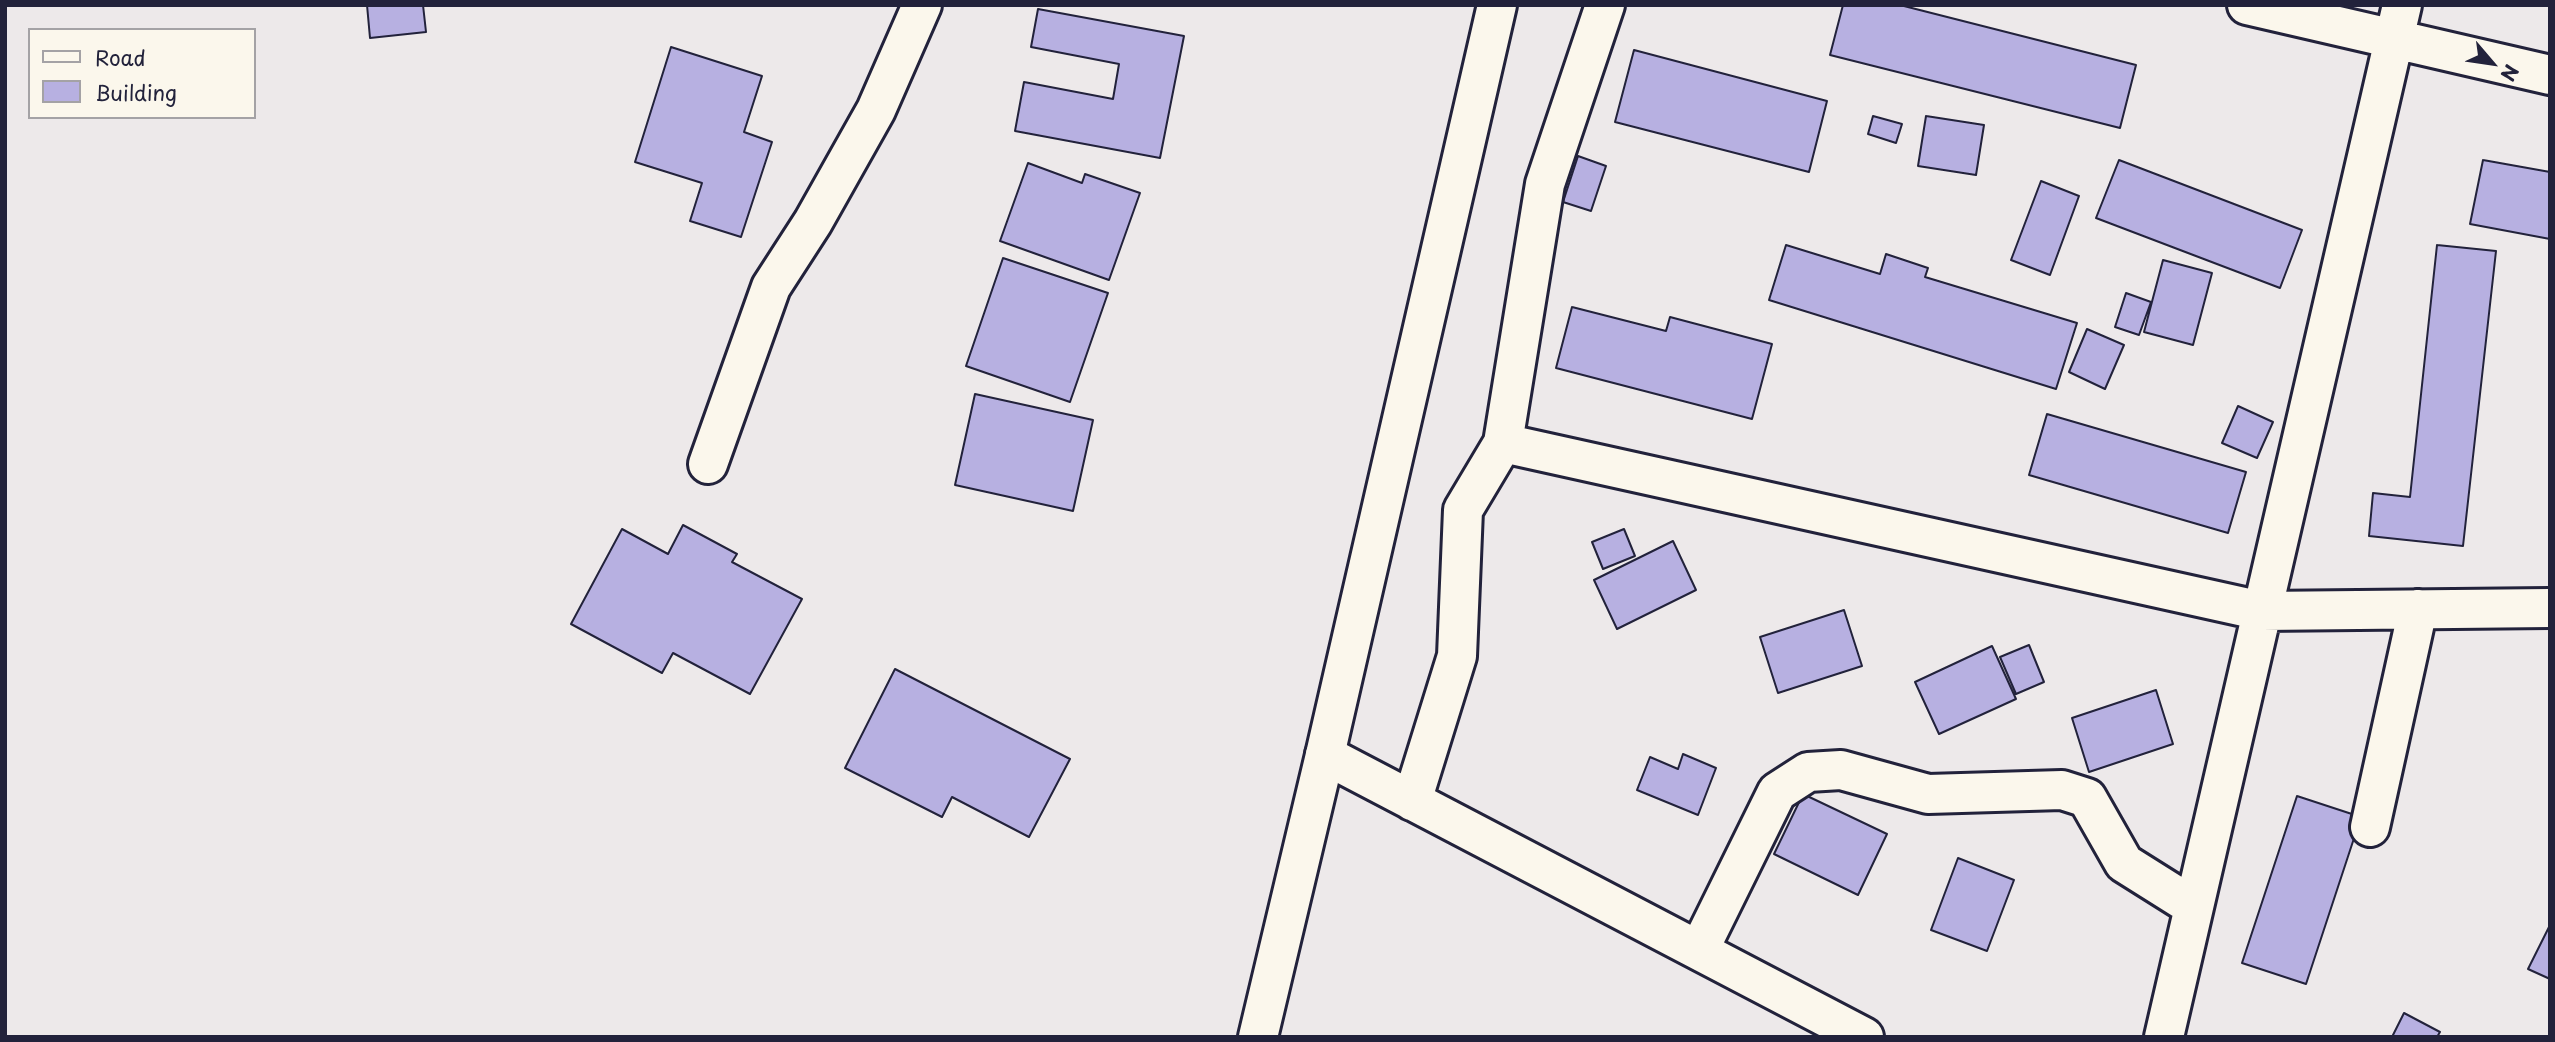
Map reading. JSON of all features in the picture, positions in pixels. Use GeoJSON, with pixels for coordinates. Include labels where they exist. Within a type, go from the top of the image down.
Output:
{"type":"FeatureCollection","features":[{"type":"Feature","properties":{"kind":"street"},"geometry":{"type":"LineString","coordinates":[[708,464],[771,287],[813,222],[876,110],[922,5]]}},
{"type":"Feature","properties":{"kind":"street"},"geometry":{"type":"LineString","coordinates":[[1258,1037],[1497,5]]}},
{"type":"Feature","properties":{"kind":"street"},"geometry":{"type":"LineString","coordinates":[[1412,800],[1457,656],[1463,510],[1503,443],[1545,184],[1605,5]]}},
{"type":"Feature","properties":{"kind":"street"},"geometry":{"type":"LineString","coordinates":[[2247,5],[2398,23],[2550,75]]}},
{"type":"Feature","properties":{"kind":"street"},"geometry":{"type":"LineString","coordinates":[[2164,1037],[2398,23]]}},
{"type":"Feature","properties":{"kind":"street"},"geometry":{"type":"LineString","coordinates":[[1503,443],[2262,611],[2550,608]]}},
{"type":"Feature","properties":{"kind":"street"},"geometry":{"type":"LineString","coordinates":[[2370,828],[2417,610]]}},
{"type":"Feature","properties":{"kind":"street"},"geometry":{"type":"LineString","coordinates":[[1325,755],[1864,1037]]}},
{"type":"Feature","properties":{"kind":"street"},"geometry":{"type":"LineString","coordinates":[[1699,950],[1777,792],[1808,772],[1841,770],[1928,794],[2062,790],[2087,798],[2124,863],[2194,907]]}},
{"type":"Feature","properties":{"kind":"building"},"geometry":{"type":"Polygon","coordinates":[[[367,5],[423,5],[426,32],[370,38],[367,5]]]}},
{"type":"Feature","properties":{"kind":"building"},"geometry":{"type":"Polygon","coordinates":[[[1843,5],[1900,5],[2136,65],[2120,128],[1830,55],[1843,5]]]}},
{"type":"Feature","properties":{"kind":"building"},"geometry":{"type":"Polygon","coordinates":[[[1038,9],[1184,36],[1160,158],[1015,131],[1024,82],[1113,99],[1119,64],[1031,47],[1038,9]]]}},
{"type":"Feature","properties":{"kind":"building"},"geometry":{"type":"Polygon","coordinates":[[[671,47],[762,76],[744,132],[772,142],[741,237],[690,221],[702,183],[635,162],[671,47]]]}},
{"type":"Feature","properties":{"kind":"building"},"geometry":{"type":"Polygon","coordinates":[[[1634,50],[1827,101],[1809,172],[1615,122],[1634,50]]]}},
{"type":"Feature","properties":{"kind":"building"},"geometry":{"type":"Polygon","coordinates":[[[1873,116],[1902,124],[1896,143],[1868,134],[1873,116]]]}},
{"type":"Feature","properties":{"kind":"building"},"geometry":{"type":"Polygon","coordinates":[[[1926,116],[1984,125],[1976,175],[1918,166],[1926,116]]]}},
{"type":"Feature","properties":{"kind":"building"},"geometry":{"type":"Polygon","coordinates":[[[1578,156],[1606,166],[1591,211],[1563,202],[1578,156]]]}},
{"type":"Feature","properties":{"kind":"building"},"geometry":{"type":"Polygon","coordinates":[[[2119,160],[2302,230],[2280,288],[2096,218],[2119,160]]]}},
{"type":"Feature","properties":{"kind":"building"},"geometry":{"type":"Polygon","coordinates":[[[2483,160],[2550,172],[2550,239],[2470,224],[2483,160]]]}},
{"type":"Feature","properties":{"kind":"building"},"geometry":{"type":"Polygon","coordinates":[[[1028,163],[1082,183],[1085,174],[1140,193],[1109,280],[1000,241],[1028,163]]]}},
{"type":"Feature","properties":{"kind":"building"},"geometry":{"type":"Polygon","coordinates":[[[2041,181],[2079,196],[2050,275],[2011,260],[2041,181]]]}},
{"type":"Feature","properties":{"kind":"building"},"geometry":{"type":"Polygon","coordinates":[[[1786,245],[1880,274],[1886,254],[1928,268],[1925,277],[2077,323],[2056,389],[1769,300],[1786,245]]]}},
{"type":"Feature","properties":{"kind":"building"},"geometry":{"type":"Polygon","coordinates":[[[2437,245],[2496,251],[2463,546],[2369,536],[2373,493],[2410,497],[2437,245]]]}},
{"type":"Feature","properties":{"kind":"building"},"geometry":{"type":"Polygon","coordinates":[[[1003,258],[1108,293],[1070,402],[966,366],[1003,258]]]}},
{"type":"Feature","properties":{"kind":"building"},"geometry":{"type":"Polygon","coordinates":[[[2163,260],[2212,273],[2193,345],[2144,332],[2163,260]]]}},
{"type":"Feature","properties":{"kind":"building"},"geometry":{"type":"Polygon","coordinates":[[[2126,293],[2151,302],[2139,335],[2115,327],[2126,293]]]}},
{"type":"Feature","properties":{"kind":"building"},"geometry":{"type":"Polygon","coordinates":[[[1572,307],[1666,331],[1670,317],[1772,344],[1752,419],[1556,368],[1572,307]]]}},
{"type":"Feature","properties":{"kind":"building"},"geometry":{"type":"Polygon","coordinates":[[[2087,329],[2124,345],[2105,389],[2069,372],[2087,329]]]}},
{"type":"Feature","properties":{"kind":"building"},"geometry":{"type":"Polygon","coordinates":[[[975,394],[1093,420],[1073,511],[955,485],[975,394]]]}},
{"type":"Feature","properties":{"kind":"building"},"geometry":{"type":"Polygon","coordinates":[[[2238,406],[2273,422],[2257,458],[2222,443],[2238,406]]]}},
{"type":"Feature","properties":{"kind":"building"},"geometry":{"type":"Polygon","coordinates":[[[2047,414],[2246,472],[2228,533],[2029,475],[2047,414]]]}},
{"type":"Feature","properties":{"kind":"building"},"geometry":{"type":"Polygon","coordinates":[[[683,525],[737,554],[732,562],[802,599],[750,694],[673,653],[662,673],[571,624],[622,529],[668,554],[683,525]]]}},
{"type":"Feature","properties":{"kind":"building"},"geometry":{"type":"Polygon","coordinates":[[[1624,529],[1635,556],[1603,569],[1592,542],[1624,529]]]}},
{"type":"Feature","properties":{"kind":"building"},"geometry":{"type":"Polygon","coordinates":[[[1673,541],[1696,590],[1617,629],[1594,580],[1673,541]]]}},
{"type":"Feature","properties":{"kind":"building"},"geometry":{"type":"Polygon","coordinates":[[[1844,610],[1862,666],[1778,693],[1760,637],[1844,610]]]}},
{"type":"Feature","properties":{"kind":"building"},"geometry":{"type":"Polygon","coordinates":[[[2029,645],[2044,682],[2016,694],[2000,657],[2029,645]]]}},
{"type":"Feature","properties":{"kind":"building"},"geometry":{"type":"Polygon","coordinates":[[[1992,646],[2016,699],[1939,734],[1915,682],[1992,646]]]}},
{"type":"Feature","properties":{"kind":"building"},"geometry":{"type":"Polygon","coordinates":[[[895,669],[1070,759],[1029,837],[952,797],[942,817],[845,768],[895,669]]]}},
{"type":"Feature","properties":{"kind":"building"},"geometry":{"type":"Polygon","coordinates":[[[2156,690],[2173,744],[2089,772],[2072,718],[2156,690]]]}},
{"type":"Feature","properties":{"kind":"building"},"geometry":{"type":"Polygon","coordinates":[[[1683,754],[1716,768],[1698,815],[1637,790],[1650,757],[1678,769],[1683,754]]]}},
{"type":"Feature","properties":{"kind":"building"},"geometry":{"type":"Polygon","coordinates":[[[1803,794],[1887,834],[1858,895],[1774,854],[1803,794]]]}},
{"type":"Feature","properties":{"kind":"building"},"geometry":{"type":"Polygon","coordinates":[[[2297,796],[2361,817],[2306,984],[2242,963],[2297,796]]]}},
{"type":"Feature","properties":{"kind":"building"},"geometry":{"type":"Polygon","coordinates":[[[1958,858],[2014,880],[1987,951],[1931,930],[1958,858]]]}},
{"type":"Feature","properties":{"kind":"building"},"geometry":{"type":"Polygon","coordinates":[[[2550,925],[2550,979],[2528,969],[2550,925]]]}},
{"type":"Feature","properties":{"kind":"building"},"geometry":{"type":"Polygon","coordinates":[[[2404,1013],[2440,1032],[2437,1037],[2392,1037],[2404,1013]]]}}]}
